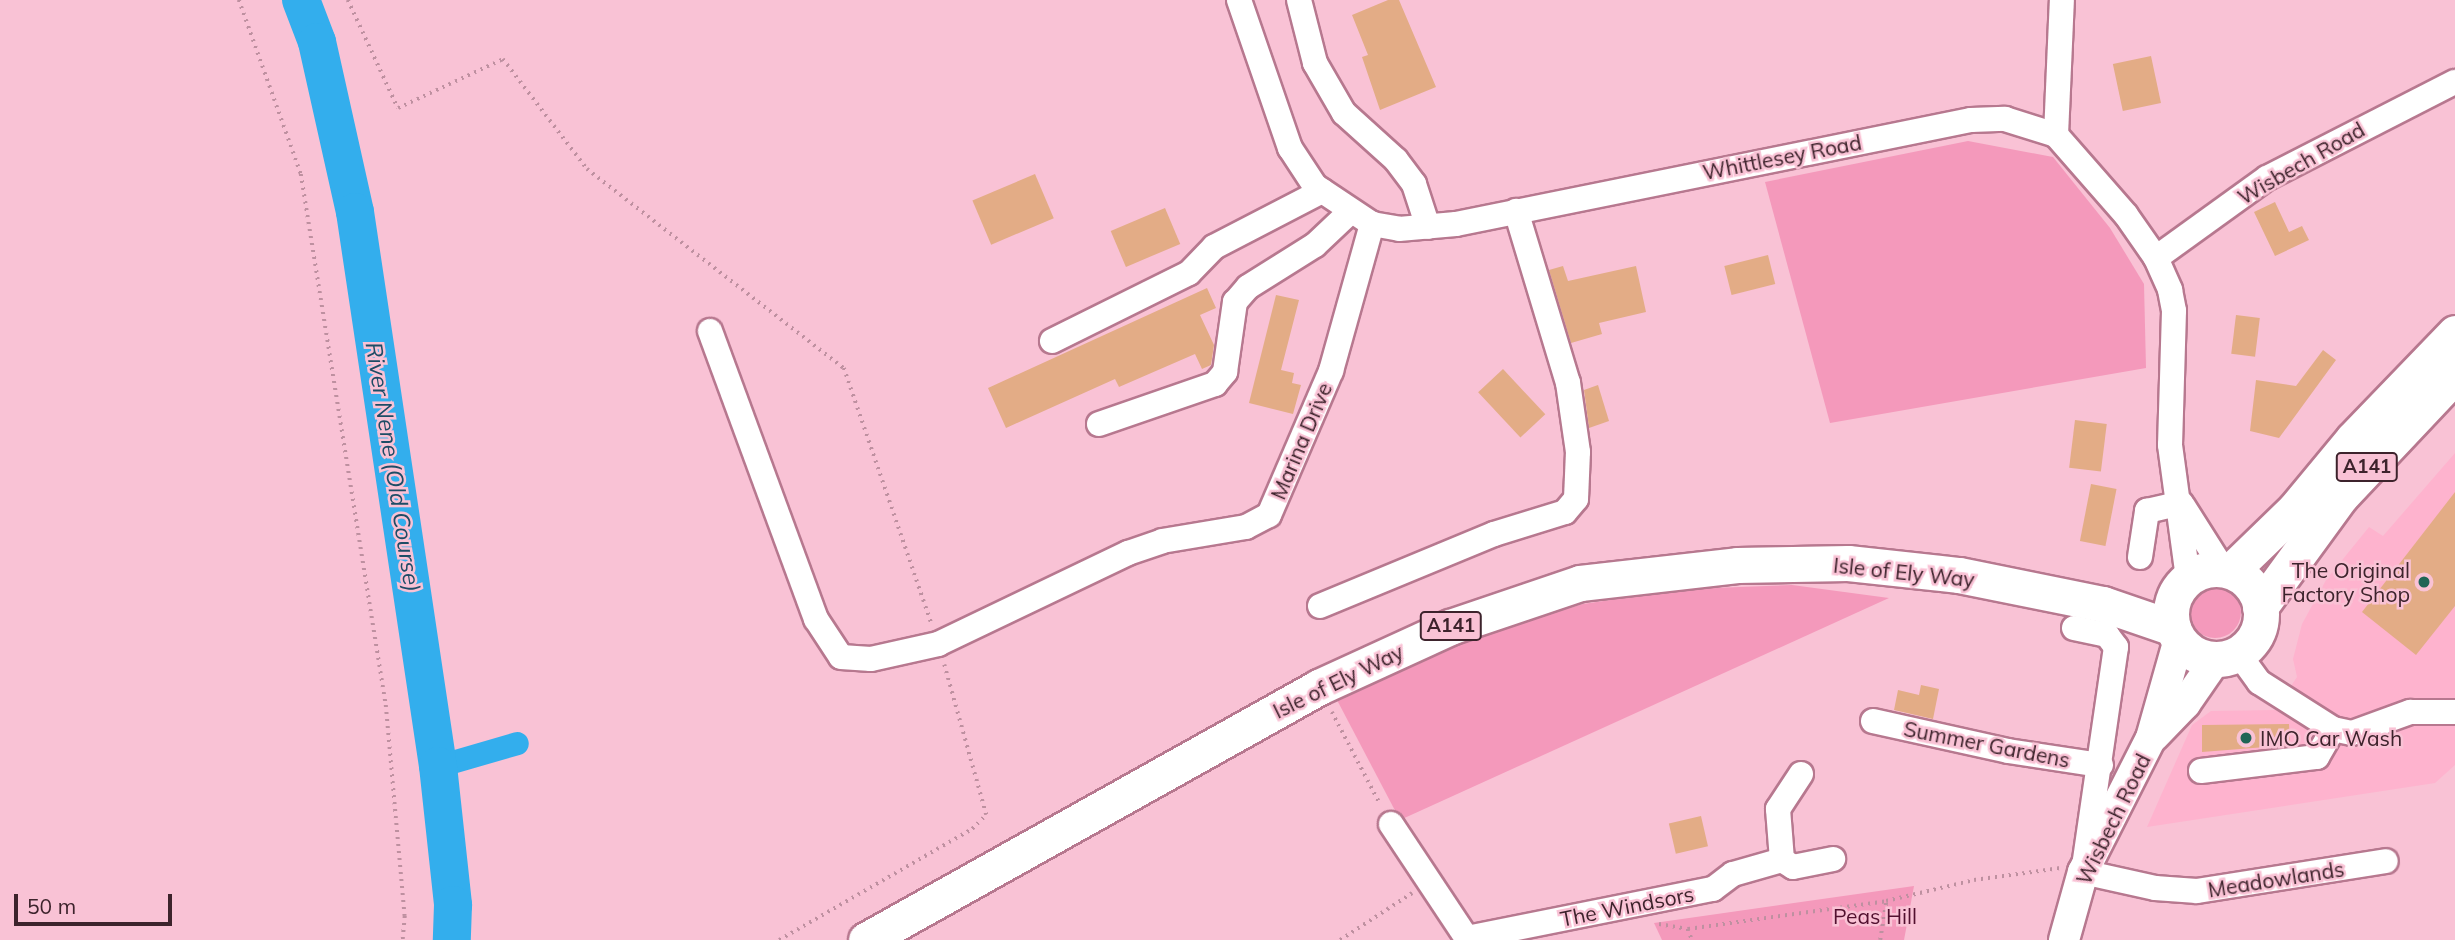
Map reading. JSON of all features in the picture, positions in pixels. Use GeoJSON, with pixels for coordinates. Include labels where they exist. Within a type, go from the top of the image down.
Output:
{"type":"FeatureCollection","features":[{"type":"Feature","properties":{"kind":"highway","name":"A141"},"geometry":{"type":"LineString","coordinates":[[2455,333],[2353,439],[2295,509],[2179,610],[2189,650],[2227,656],[2256,634],[2260,607],[2341,496],[2455,375]]}},
{"type":"Feature","properties":{"kind":"highway","name":"Isle of Ely Way"},"geometry":{"type":"LineString","coordinates":[[866,940],[1319,687],[1450,627],[1580,583],[1737,565],[1848,563],[1959,575],[2104,604],[2179,610]]}},
{"type":"Feature","properties":{"kind":"highway"},"geometry":{"type":"LineString","coordinates":[[2227,570],[2250,585],[2260,607]]}},
{"type":"Feature","properties":{"kind":"main road","name":"Wisbech Road"},"geometry":{"type":"LineString","coordinates":[[2064,940],[2083,872],[2151,738],[2179,610]]}},
{"type":"Feature","properties":{"kind":"main road","name":"Wisbech Road"},"geometry":{"type":"LineString","coordinates":[[2151,738],[2227,656]]}},
{"type":"Feature","properties":{"kind":"street","name":"Whittlesey Road"},"geometry":{"type":"LineString","coordinates":[[1238,0],[1290,148],[1322,191],[1372,225],[1399,229],[1428,227],[1516,212],[1971,120],[2005,120],[2056,135],[2086,164],[2156,258],[2174,311],[2170,445],[2181,503],[2179,610]]}},
{"type":"Feature","properties":{"kind":"street"},"geometry":{"type":"LineString","coordinates":[[1299,0],[1315,63],[1344,113],[1396,160],[1414,184],[1428,227]]}},
{"type":"Feature","properties":{"kind":"street"},"geometry":{"type":"LineString","coordinates":[[2056,135],[2062,0]]}},
{"type":"Feature","properties":{"kind":"street","name":"Wisbech Road"},"geometry":{"type":"LineString","coordinates":[[2156,258],[2267,178],[2455,82]]}},
{"type":"Feature","properties":{"kind":"street"},"geometry":{"type":"LineString","coordinates":[[1052,341],[1189,273],[1214,247],[1322,191]]}},
{"type":"Feature","properties":{"kind":"street"},"geometry":{"type":"LineString","coordinates":[[1099,424],[1215,384],[1225,372],[1236,302],[1248,287],[1315,245],[1350,212]]}},
{"type":"Feature","properties":{"kind":"street"},"geometry":{"type":"LineString","coordinates":[[1320,606],[1494,534],[1565,512],[1576,499],[1578,452],[1568,383],[1516,212]]}},
{"type":"Feature","properties":{"kind":"street","name":"Marina Drive"},"geometry":{"type":"LineString","coordinates":[[710,331],[816,619],[841,657],[871,659],[938,644],[1128,553],[1162,541],[1246,527],[1269,515],[1282,492],[1331,371],[1372,225]]}},
{"type":"Feature","properties":{"kind":"street","name":"Whittlesey Road"},"geometry":{"type":"LineString","coordinates":[[2181,503],[2227,570]]}},
{"type":"Feature","properties":{"kind":"street"},"geometry":{"type":"LineString","coordinates":[[2140,557],[2147,511],[2181,503]]}},
{"type":"Feature","properties":{"kind":"street"},"geometry":{"type":"LineString","coordinates":[[2074,628],[2107,635],[2116,646],[2101,765],[2083,872]]}},
{"type":"Feature","properties":{"kind":"street"},"geometry":{"type":"LineString","coordinates":[[2227,656],[2259,682],[2333,729],[2352,733],[2410,712],[2455,712]]}},
{"type":"Feature","properties":{"kind":"street","name":"Summer Gardens"},"geometry":{"type":"LineString","coordinates":[[1873,721],[2008,751],[2101,765]]}},
{"type":"Feature","properties":{"kind":"street"},"geometry":{"type":"LineString","coordinates":[[2201,771],[2317,757],[2333,729]]}},
{"type":"Feature","properties":{"kind":"street"},"geometry":{"type":"LineString","coordinates":[[1782,860],[1778,809],[1801,774]]}},
{"type":"Feature","properties":{"kind":"street"},"geometry":{"type":"LineString","coordinates":[[1391,824],[1427,883],[1468,939]]}},
{"type":"Feature","properties":{"kind":"street","name":"The Windsors"},"geometry":{"type":"LineString","coordinates":[[1468,939],[1713,889],[1733,874],[1782,860],[1793,867],[1833,859]]}},
{"type":"Feature","properties":{"kind":"street","name":"Meadowlands"},"geometry":{"type":"LineString","coordinates":[[2083,872],[2155,888],[2197,891],[2386,861]]}},
{"type":"Feature","properties":{"kind":"path"},"geometry":{"type":"LineString","coordinates":[[239,0],[302,174],[386,705],[405,916],[403,940]]}},
{"type":"Feature","properties":{"kind":"path"},"geometry":{"type":"LineString","coordinates":[[348,0],[398,108],[503,59],[587,169],[844,368],[938,644],[986,815],[972,829],[779,940]]}},
{"type":"Feature","properties":{"kind":"path"},"geometry":{"type":"LineString","coordinates":[[1319,687],[1391,824]]}},
{"type":"Feature","properties":{"kind":"path"},"geometry":{"type":"LineString","coordinates":[[1692,940],[1688,929],[1886,901],[2015,873],[2057,867],[2083,872]]}},
{"type":"Feature","properties":{"kind":"path"},"geometry":{"type":"LineString","coordinates":[[1340,940],[1427,883]]}},
{"type":"Feature","properties":{"kind":"path"},"geometry":{"type":"LineString","coordinates":[[1880,940],[1886,901]]}},
{"type":"Feature","properties":{"kind":"shaded area"},"geometry":{"type":"Polygon","coordinates":[[[2455,453],[2455,765],[2435,783],[2147,827],[2192,725],[2211,711],[2275,710],[2297,677],[2293,659],[2302,624],[2326,580],[2369,527],[2383,536],[2455,453]]]}},
{"type":"Feature","properties":{"kind":"green space"},"geometry":{"type":"Polygon","coordinates":[[[1968,141],[2053,157],[2110,228],[2144,284],[2146,368],[1830,423],[1765,182],[1968,141]]]}},
{"type":"Feature","properties":{"kind":"green space"},"geometry":{"type":"Polygon","coordinates":[[[1792,585],[1889,598],[1400,820],[1337,700],[1470,639],[1583,604],[1686,589],[1792,585]]]}},
{"type":"Feature","properties":{"kind":"green space"},"geometry":{"type":"Polygon","coordinates":[[[2215,586],[2225,588],[2233,594],[2239,602],[2239,622],[2233,630],[2225,636],[2215,638],[2205,636],[2197,630],[2191,622],[2189,612],[2191,602],[2197,594],[2205,588],[2215,586]]]}},
{"type":"Feature","properties":{"kind":"green space","name":"Peas Hill"},"geometry":{"type":"Polygon","coordinates":[[[1914,886],[1904,940],[1662,940],[1654,923],[1914,886]]]}},
{"type":"Feature","properties":{"kind":"building"},"geometry":{"type":"Polygon","coordinates":[[[1388,0],[1399,0],[1436,87],[1380,110],[1362,57],[1368,55],[1352,15],[1388,0]]]}},
{"type":"Feature","properties":{"kind":"building"},"geometry":{"type":"Polygon","coordinates":[[[2151,56],[2161,103],[2123,111],[2113,64],[2151,56]]]}},
{"type":"Feature","properties":{"kind":"building"},"geometry":{"type":"Polygon","coordinates":[[[1035,174],[1054,218],[991,245],[972,201],[1035,174]]]}},
{"type":"Feature","properties":{"kind":"building"},"geometry":{"type":"Polygon","coordinates":[[[2275,202],[2289,232],[2302,226],[2309,240],[2275,256],[2254,212],[2275,202]]]}},
{"type":"Feature","properties":{"kind":"building"},"geometry":{"type":"Polygon","coordinates":[[[1165,208],[1180,244],[1126,267],[1111,231],[1165,208]]]}},
{"type":"Feature","properties":{"kind":"building"},"geometry":{"type":"Polygon","coordinates":[[[1768,255],[1775,284],[1732,295],[1724,266],[1768,255]]]}},
{"type":"Feature","properties":{"kind":"building"},"geometry":{"type":"Polygon","coordinates":[[[1563,266],[1568,281],[1636,266],[1646,312],[1599,323],[1602,334],[1571,343],[1549,270],[1563,266]]]}},
{"type":"Feature","properties":{"kind":"building"},"geometry":{"type":"Polygon","coordinates":[[[1207,288],[1216,308],[1200,315],[1214,345],[1211,365],[1202,369],[1195,354],[1119,387],[1115,379],[1006,428],[988,388],[1207,288]]]}},
{"type":"Feature","properties":{"kind":"building"},"geometry":{"type":"Polygon","coordinates":[[[1276,295],[1299,300],[1281,370],[1294,373],[1292,383],[1301,385],[1293,414],[1249,403],[1276,295]]]}},
{"type":"Feature","properties":{"kind":"building"},"geometry":{"type":"Polygon","coordinates":[[[2236,315],[2260,318],[2255,357],[2231,354],[2236,315]]]}},
{"type":"Feature","properties":{"kind":"building"},"geometry":{"type":"Polygon","coordinates":[[[2323,350],[2336,360],[2279,438],[2250,431],[2256,380],[2296,386],[2323,350]]]}},
{"type":"Feature","properties":{"kind":"building"},"geometry":{"type":"Polygon","coordinates":[[[1503,369],[1545,414],[1520,438],[1478,392],[1503,369]]]}},
{"type":"Feature","properties":{"kind":"building"},"geometry":{"type":"Polygon","coordinates":[[[1598,385],[1609,421],[1589,428],[1584,390],[1598,385]]]}},
{"type":"Feature","properties":{"kind":"building"},"geometry":{"type":"Polygon","coordinates":[[[2075,420],[2107,424],[2101,472],[2069,468],[2075,420]]]}},
{"type":"Feature","properties":{"kind":"building"},"geometry":{"type":"Polygon","coordinates":[[[2091,484],[2117,489],[2105,546],[2080,541],[2091,484]]]}},
{"type":"Feature","properties":{"kind":"building"},"geometry":{"type":"Polygon","coordinates":[[[2455,492],[2455,606],[2416,655],[2362,612],[2455,492]]]}},
{"type":"Feature","properties":{"kind":"building"},"geometry":{"type":"Polygon","coordinates":[[[1921,685],[1939,689],[1933,719],[1894,710],[1898,690],[1919,695],[1921,685]]]}},
{"type":"Feature","properties":{"kind":"building","name":"IMO Car Wash"},"geometry":{"type":"Polygon","coordinates":[[[2289,724],[2290,745],[2202,752],[2202,725],[2289,724]]]}},
{"type":"Feature","properties":{"kind":"building"},"geometry":{"type":"Polygon","coordinates":[[[1701,816],[1708,846],[1676,854],[1669,823],[1701,816]]]}},
{"type":"Feature","properties":{"kind":"waterway","name":"River Nene (Old Course)"},"geometry":{"type":"LineString","coordinates":[[301,0],[317,42],[355,212],[438,766],[453,905],[452,940]]}},
{"type":"Feature","properties":{"kind":"waterway"},"geometry":{"type":"LineString","coordinates":[[438,766],[517,743]]}},
{"type":"Feature","properties":{"kind":"place","name":"The Original Factory Shop"},"geometry":{"type":"Point","coordinates":[2424,582]}},
{"type":"Feature","properties":{"kind":"place","name":"IMO Car Wash"},"geometry":{"type":"Point","coordinates":[2246,738]}}]}
